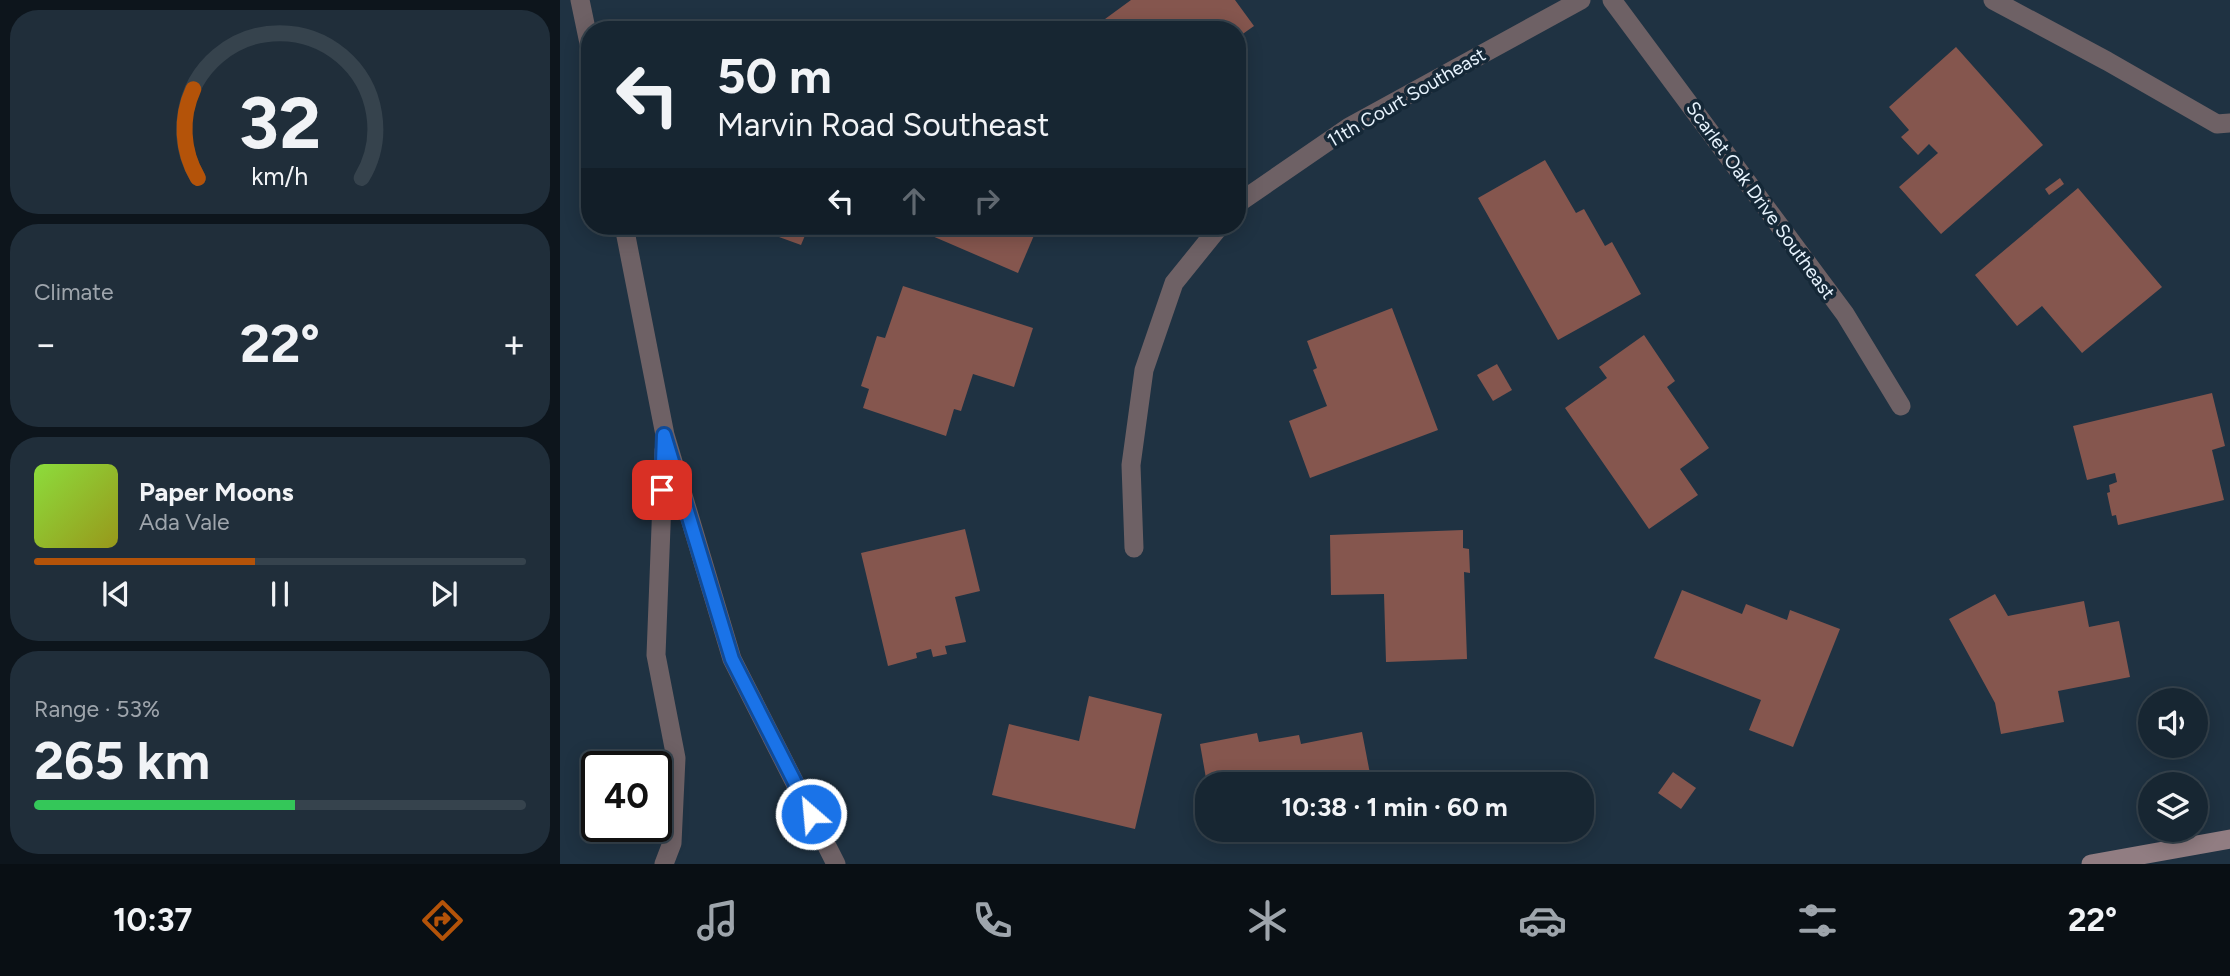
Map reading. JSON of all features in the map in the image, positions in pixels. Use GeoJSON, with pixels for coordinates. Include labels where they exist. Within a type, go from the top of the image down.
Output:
{"type":"FeatureCollection","features":[{"type":"Feature","properties":{"kind":"main road"},"geometry":{"type":"LineString","coordinates":[[2091,864],[2230,839]]}},
{"type":"Feature","properties":{"kind":"street"},"geometry":{"type":"LineString","coordinates":[[580,0],[584,21]]}},
{"type":"Feature","properties":{"kind":"street","name":"11th Court Southeast"},"geometry":{"type":"LineString","coordinates":[[1246,198],[1349,127],[1581,0]]}},
{"type":"Feature","properties":{"kind":"street","name":"Scarlet Oak Drive Southeast"},"geometry":{"type":"LineString","coordinates":[[1612,0],[1845,314],[1901,406]]}},
{"type":"Feature","properties":{"kind":"street"},"geometry":{"type":"LineString","coordinates":[[1993,0],[2217,124],[2230,123]]}},
{"type":"Feature","properties":{"kind":"street"},"geometry":{"type":"LineString","coordinates":[[626,235],[664,435],[732,659],[836,864]]}},
{"type":"Feature","properties":{"kind":"street"},"geometry":{"type":"LineString","coordinates":[[1134,548],[1131,465],[1144,370],[1174,284],[1213,235]]}},
{"type":"Feature","properties":{"kind":"street"},"geometry":{"type":"LineString","coordinates":[[664,435],[656,655],[676,758],[672,843],[664,864]]}},
{"type":"Feature","properties":{"kind":"building"},"geometry":{"type":"Polygon","coordinates":[[[1131,0],[1235,0],[1254,26],[1246,32],[1246,21],[1102,21],[1131,0]]]}},
{"type":"Feature","properties":{"kind":"building"},"geometry":{"type":"Polygon","coordinates":[[[1956,47],[2043,145],[1941,234],[1899,187],[1938,153],[1929,144],[1918,155],[1901,137],[1909,130],[1889,107],[1956,47]]]}},
{"type":"Feature","properties":{"kind":"building"},"geometry":{"type":"Polygon","coordinates":[[[1545,160],[1576,213],[1584,209],[1605,246],[1612,242],[1641,294],[1558,340],[1478,198],[1545,160]]]}},
{"type":"Feature","properties":{"kind":"building"},"geometry":{"type":"Polygon","coordinates":[[[2060,178],[2064,184],[2049,195],[2045,189],[2060,178]]]}},
{"type":"Feature","properties":{"kind":"building"},"geometry":{"type":"Polygon","coordinates":[[[2078,188],[2162,287],[2082,353],[2042,306],[2017,326],[1975,275],[2078,188]]]}},
{"type":"Feature","properties":{"kind":"building"},"geometry":{"type":"Polygon","coordinates":[[[774,235],[805,235],[801,245],[774,235]]]}},
{"type":"Feature","properties":{"kind":"building"},"geometry":{"type":"Polygon","coordinates":[[[930,235],[1034,235],[1018,273],[930,235]]]}},
{"type":"Feature","properties":{"kind":"building"},"geometry":{"type":"Polygon","coordinates":[[[903,286],[1033,328],[1014,387],[973,374],[961,411],[954,409],[946,436],[863,408],[869,389],[861,386],[877,336],[885,338],[903,286]]]}},
{"type":"Feature","properties":{"kind":"building"},"geometry":{"type":"Polygon","coordinates":[[[1392,308],[1438,430],[1310,478],[1289,421],[1327,406],[1313,370],[1317,368],[1307,341],[1392,308]]]}},
{"type":"Feature","properties":{"kind":"building"},"geometry":{"type":"Polygon","coordinates":[[[1644,335],[1675,381],[1667,387],[1709,448],[1680,469],[1698,495],[1649,529],[1565,408],[1607,378],[1599,367],[1644,335]]]}},
{"type":"Feature","properties":{"kind":"building"},"geometry":{"type":"Polygon","coordinates":[[[1497,364],[1512,390],[1493,401],[1477,375],[1497,364]]]}},
{"type":"Feature","properties":{"kind":"building"},"geometry":{"type":"Polygon","coordinates":[[[2212,393],[2225,446],[2212,450],[2224,500],[2118,525],[2116,515],[2112,516],[2107,493],[2110,492],[2109,485],[2117,482],[2115,473],[2087,480],[2073,426],[2212,393]]]}},
{"type":"Feature","properties":{"kind":"building"},"geometry":{"type":"Polygon","coordinates":[[[965,529],[980,591],[955,597],[966,642],[945,646],[947,654],[933,657],[931,649],[916,653],[917,658],[888,666],[861,553],[965,529]]]}},
{"type":"Feature","properties":{"kind":"building"},"geometry":{"type":"Polygon","coordinates":[[[1463,530],[1463,548],[1469,549],[1470,573],[1464,572],[1467,659],[1386,662],[1384,594],[1331,595],[1330,535],[1463,530]]]}},
{"type":"Feature","properties":{"kind":"building"},"geometry":{"type":"Polygon","coordinates":[[[1682,590],[1742,614],[1746,604],[1787,620],[1790,610],[1840,629],[1793,747],[1749,730],[1761,700],[1654,658],[1682,590]]]}},
{"type":"Feature","properties":{"kind":"building"},"geometry":{"type":"Polygon","coordinates":[[[1995,594],[2008,616],[2084,601],[2089,627],[2119,621],[2130,677],[2058,691],[2064,722],[2001,734],[1995,703],[1949,619],[1995,594]]]}},
{"type":"Feature","properties":{"kind":"building"},"geometry":{"type":"Polygon","coordinates":[[[1089,696],[1162,714],[1135,829],[992,795],[1009,724],[1079,741],[1089,696]]]}},
{"type":"Feature","properties":{"kind":"building"},"geometry":{"type":"Polygon","coordinates":[[[1362,732],[1370,772],[1205,772],[1200,744],[1257,733],[1259,742],[1299,735],[1301,744],[1362,732]]]}},
{"type":"Feature","properties":{"kind":"building"},"geometry":{"type":"Polygon","coordinates":[[[1673,772],[1696,788],[1681,809],[1658,793],[1673,772]]]}},
{"type":"Feature","properties":{"kind":"route"},"geometry":{"type":"LineString","coordinates":[[662,490],[664,435],[732,659],[811,814]]}}]}
